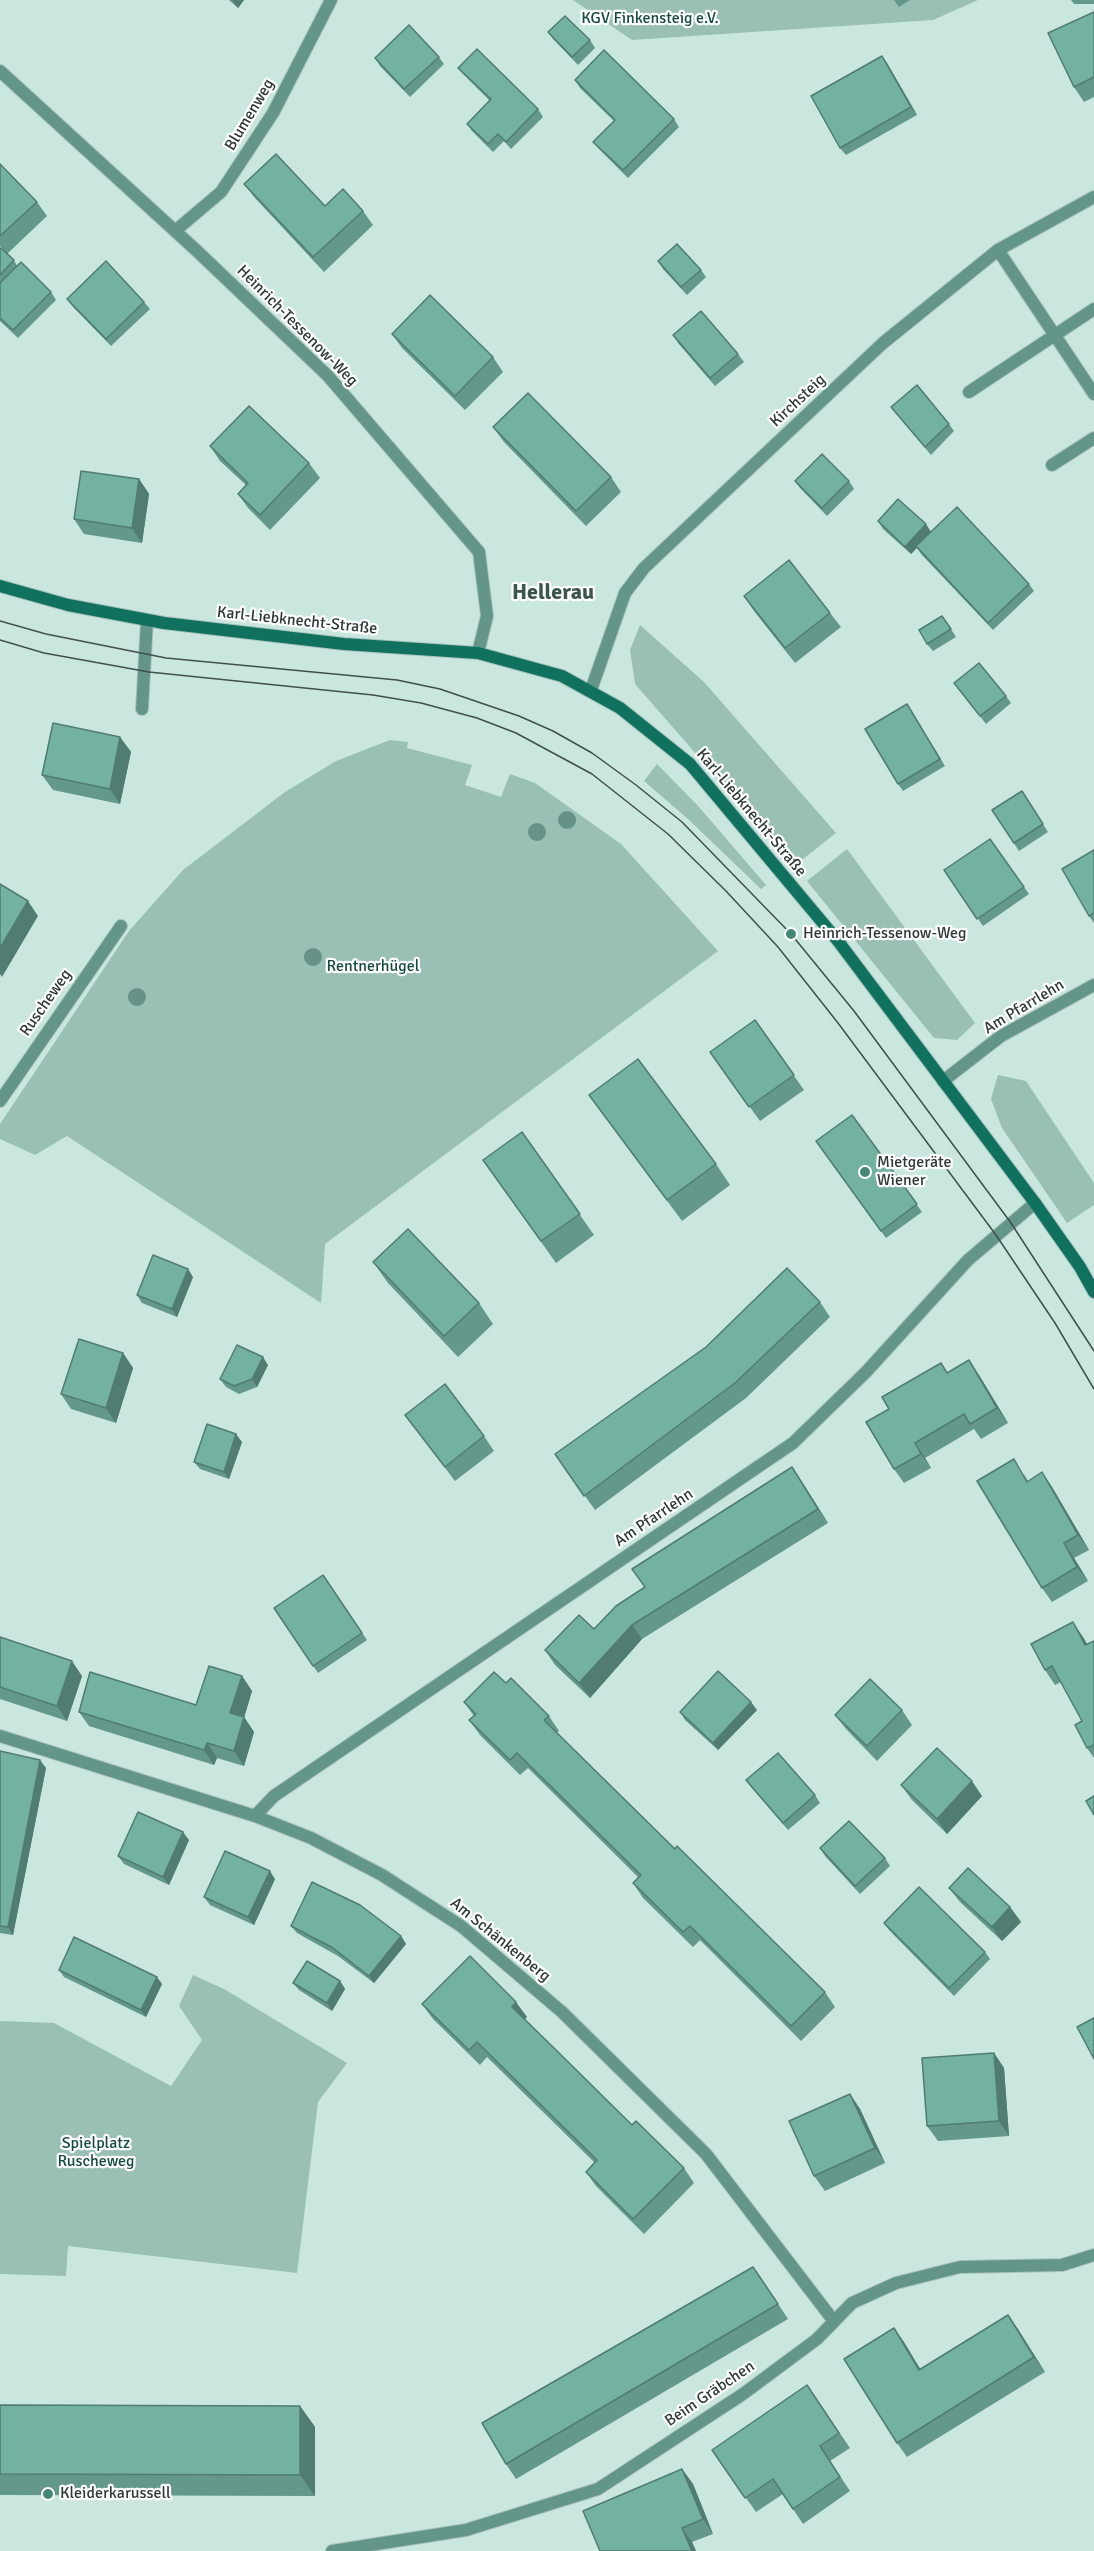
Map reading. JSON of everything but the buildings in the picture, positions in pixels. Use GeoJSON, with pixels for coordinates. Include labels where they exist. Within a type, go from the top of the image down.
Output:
{"type":"FeatureCollection","features":[{"type":"Feature","properties":{"kind":"street","name":"Blumenweg"},"geometry":{"type":"LineString","coordinates":[[175,231],[221,192],[273,113],[331,0]]}},
{"type":"Feature","properties":{"kind":"street","name":"Heinrich-Tessenow-Weg"},"geometry":{"type":"LineString","coordinates":[[0,71],[175,231],[328,376],[479,552],[487,616],[478,653]]}},
{"type":"Feature","properties":{"kind":"street","name":"Kirchsteig"},"geometry":{"type":"LineString","coordinates":[[591,690],[626,593],[644,568],[883,343],[998,250],[1094,197]]}},
{"type":"Feature","properties":{"kind":"street"},"geometry":{"type":"LineString","coordinates":[[998,250],[1094,394]]}},
{"type":"Feature","properties":{"kind":"street"},"geometry":{"type":"LineString","coordinates":[[969,392],[1094,309]]}},
{"type":"Feature","properties":{"kind":"street"},"geometry":{"type":"LineString","coordinates":[[1052,465],[1094,438]]}},
{"type":"Feature","properties":{"kind":"street","name":"Karl-Liebknecht-Straße"},"geometry":{"type":"LineString","coordinates":[[0,586],[68,605],[147,620],[344,644],[478,653],[562,676],[591,690],[635,718],[690,764],[838,941],[1035,1203],[1094,1292]]}},
{"type":"Feature","properties":{"kind":"street"},"geometry":{"type":"LineString","coordinates":[[142,709],[147,620]]}},
{"type":"Feature","properties":{"kind":"street","name":"Ruscheweg"},"geometry":{"type":"LineString","coordinates":[[0,1101],[122,926]]}},
{"type":"Feature","properties":{"kind":"street","name":"Am Pfarrlehn"},"geometry":{"type":"LineString","coordinates":[[943,1081],[1002,1036],[1094,985]]}},
{"type":"Feature","properties":{"kind":"street","name":"Am Pfarrlehn"},"geometry":{"type":"LineString","coordinates":[[255,1816],[274,1796],[793,1443],[866,1372],[968,1260],[1035,1203]]}},
{"type":"Feature","properties":{"kind":"street","name":"Am Schänkenberg"},"geometry":{"type":"LineString","coordinates":[[0,1736],[255,1816],[311,1839],[382,1875],[461,1926],[562,2012],[706,2154],[833,2320]]}},
{"type":"Feature","properties":{"kind":"street","name":"Beim Gräbchen"},"geometry":{"type":"LineString","coordinates":[[332,2551],[466,2530],[598,2489],[743,2394],[817,2339],[852,2303],[907,2280],[960,2267],[1062,2265],[1094,2255]]}},
{"type":"Feature","properties":{"kind":"green space","name":"KGV Finkensteig e.V."},"geometry":{"type":"Polygon","coordinates":[[[573,0],[978,0],[933,20],[632,40],[573,0]]]}},
{"type":"Feature","properties":{"kind":"green space"},"geometry":{"type":"Polygon","coordinates":[[[640,625],[704,682],[836,833],[794,866],[635,684],[630,650],[640,625]]]}},
{"type":"Feature","properties":{"kind":"green space","name":"Rentnerhügel"},"geometry":{"type":"Polygon","coordinates":[[[390,740],[408,742],[407,748],[472,765],[465,785],[501,797],[510,774],[535,783],[621,844],[718,951],[325,1244],[321,1303],[67,1136],[35,1155],[0,1139],[0,1124],[129,931],[183,870],[285,792],[336,761],[390,740]]]}},
{"type":"Feature","properties":{"kind":"green space"},"geometry":{"type":"Polygon","coordinates":[[[657,764],[699,807],[766,885],[761,889],[688,819],[644,781],[657,764]]]}},
{"type":"Feature","properties":{"kind":"green space"},"geometry":{"type":"Polygon","coordinates":[[[847,849],[975,1023],[957,1040],[934,1038],[807,881],[847,849]]]}},
{"type":"Feature","properties":{"kind":"green space"},"geometry":{"type":"Polygon","coordinates":[[[998,1075],[1026,1081],[1094,1183],[1094,1205],[1067,1223],[1002,1128],[991,1099],[998,1075]]]}},
{"type":"Feature","properties":{"kind":"green space","name":"Spielplatz Ruscheweg"},"geometry":{"type":"Polygon","coordinates":[[[193,1975],[224,1989],[347,2063],[318,2102],[297,2273],[68,2246],[66,2276],[0,2274],[0,2021],[54,2023],[171,2086],[202,2040],[179,2006],[193,1975]]]}},
{"type":"Feature","properties":{"kind":"tram line"},"geometry":{"type":"LineString","coordinates":[[0,621],[46,634],[166,658],[397,680],[440,689],[519,716],[553,731],[592,753],[682,822],[791,934],[854,1011],[1011,1223],[1094,1351]]}},
{"type":"Feature","properties":{"kind":"tram line"},"geometry":{"type":"LineString","coordinates":[[0,640],[44,653],[149,672],[373,695],[421,703],[477,718],[516,733],[592,774],[668,834],[726,891],[778,947],[838,1023],[996,1235],[1055,1323],[1094,1389]]}},
{"type":"Feature","properties":{"kind":"place","name":"Heinrich-Tessenow-Weg"},"geometry":{"type":"Point","coordinates":[791,934]}},
{"type":"Feature","properties":{"kind":"place","name":"Mietgeräte Wiener"},"geometry":{"type":"Point","coordinates":[865,1172]}},
{"type":"Feature","properties":{"kind":"place","name":"Kleiderkarussell"},"geometry":{"type":"Point","coordinates":[48,2494]}},
{"type":"Feature","properties":{"kind":"district","name":"Hellerau"},"geometry":{"type":"Point","coordinates":[553,593]}}]}
